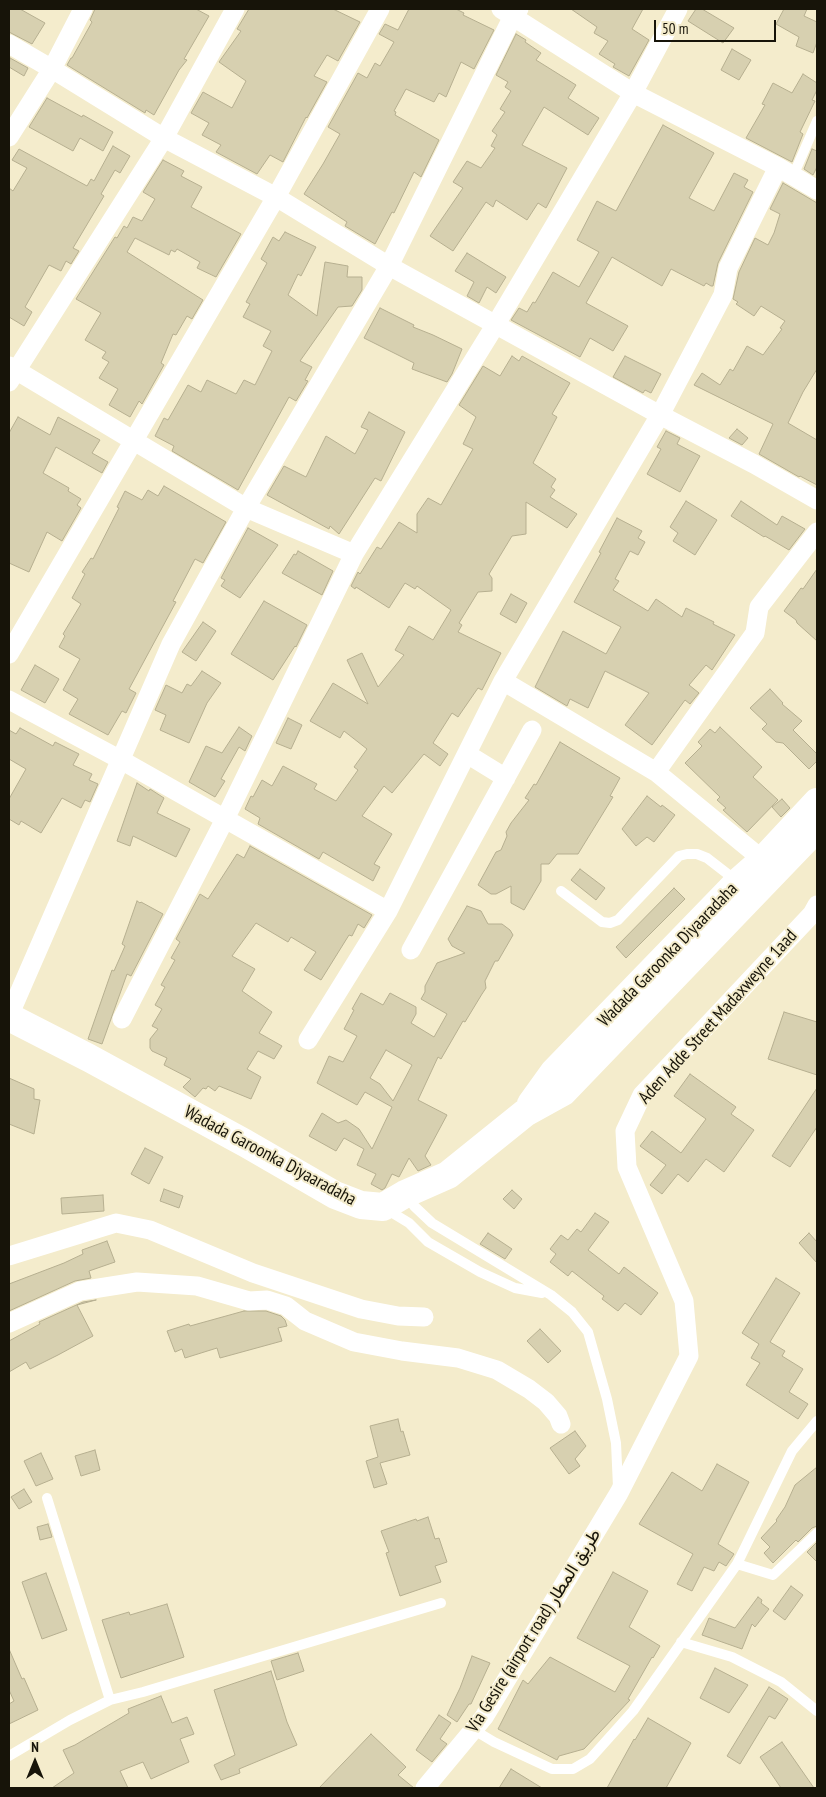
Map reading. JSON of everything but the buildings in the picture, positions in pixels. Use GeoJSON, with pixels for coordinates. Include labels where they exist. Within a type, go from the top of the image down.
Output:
{"type":"FeatureCollection","features":[{"type":"Feature","properties":{"kind":"main road","name":"Wadada Garoonka Diyaaradaha"},"geometry":{"type":"LineString","coordinates":[[525,1113],[554,1072],[817,802]]}},
{"type":"Feature","properties":{"kind":"main road","name":"Wadada Garoonka Diyaaradaha"},"geometry":{"type":"LineString","coordinates":[[9,1017],[89,1058],[245,1143],[335,1195],[361,1205],[394,1200],[448,1175],[525,1113],[563,1092],[817,828]]}},
{"type":"Feature","properties":{"kind":"street"},"geometry":{"type":"LineString","coordinates":[[9,137],[52,69],[83,9]]}},
{"type":"Feature","properties":{"kind":"street"},"geometry":{"type":"LineString","coordinates":[[235,9],[164,138],[11,372],[134,440],[246,508],[354,554]]}},
{"type":"Feature","properties":{"kind":"street"},"geometry":{"type":"LineString","coordinates":[[9,654],[276,197],[380,9]]}},
{"type":"Feature","properties":{"kind":"street"},"geometry":{"type":"LineString","coordinates":[[122,1019],[225,819],[354,554],[496,324],[633,93],[678,9]]}},
{"type":"Feature","properties":{"kind":"street"},"geometry":{"type":"LineString","coordinates":[[9,1017],[171,644],[246,508],[388,266],[511,11],[633,93],[817,190]]}},
{"type":"Feature","properties":{"kind":"street"},"geometry":{"type":"LineString","coordinates":[[9,44],[164,138],[276,197],[388,266],[817,500]]}},
{"type":"Feature","properties":{"kind":"street"},"geometry":{"type":"LineString","coordinates":[[308,1040],[388,911],[503,681],[660,415],[723,295],[728,268],[786,172]]}},
{"type":"Feature","properties":{"kind":"street"},"geometry":{"type":"LineString","coordinates":[[656,772],[755,633],[759,607],[817,532]]}},
{"type":"Feature","properties":{"kind":"street"},"geometry":{"type":"LineString","coordinates":[[503,681],[656,772],[762,860]]}},
{"type":"Feature","properties":{"kind":"street"},"geometry":{"type":"LineString","coordinates":[[9,700],[121,760],[388,911]]}},
{"type":"Feature","properties":{"kind":"street"},"geometry":{"type":"LineString","coordinates":[[411,950],[532,730]]}},
{"type":"Feature","properties":{"kind":"street"},"geometry":{"type":"LineString","coordinates":[[467,754],[506,778]]}},
{"type":"Feature","properties":{"kind":"street","name":"Aden Adde Street Madaxweyne 1aad"},"geometry":{"type":"LineString","coordinates":[[619,1493],[689,1356],[684,1301],[627,1167],[625,1131],[642,1095],[812,914],[817,905]]}},
{"type":"Feature","properties":{"kind":"street"},"geometry":{"type":"LineString","coordinates":[[9,1256],[116,1223],[150,1230],[253,1273],[361,1309],[398,1316],[424,1317]]}},
{"type":"Feature","properties":{"kind":"street"},"geometry":{"type":"LineString","coordinates":[[9,1323],[80,1291],[137,1282],[197,1286],[249,1301],[267,1300],[286,1306],[305,1321],[354,1342],[402,1351],[458,1358],[497,1370],[529,1389],[546,1402],[558,1416],[560,1424]]}},
{"type":"Feature","properties":{"kind":"street","name":"Via Gesire (airport road) طريق المطار"},"geometry":{"type":"LineString","coordinates":[[425,1788],[484,1717],[619,1493]]}},
{"type":"Feature","properties":{"kind":"lane"},"geometry":{"type":"LineString","coordinates":[[786,172],[817,120]]}},
{"type":"Feature","properties":{"kind":"lane"},"geometry":{"type":"LineString","coordinates":[[561,891],[602,922],[610,923],[618,920],[679,856],[697,854],[707,858],[738,882]]}},
{"type":"Feature","properties":{"kind":"lane"},"geometry":{"type":"LineString","coordinates":[[394,1200],[414,1206],[432,1223],[551,1295],[572,1312],[588,1332],[607,1399],[616,1443],[619,1493]]}},
{"type":"Feature","properties":{"kind":"lane"},"geometry":{"type":"LineString","coordinates":[[394,1200],[409,1223],[428,1242],[480,1272],[515,1288],[551,1295]]}},
{"type":"Feature","properties":{"kind":"lane"},"geometry":{"type":"LineString","coordinates":[[474,1730],[494,1742],[552,1769],[573,1769],[590,1759],[633,1711],[737,1564],[792,1451],[817,1421]]}},
{"type":"Feature","properties":{"kind":"lane"},"geometry":{"type":"LineString","coordinates":[[47,1498],[110,1700]]}},
{"type":"Feature","properties":{"kind":"lane"},"geometry":{"type":"LineString","coordinates":[[737,1564],[773,1575],[817,1533]]}},
{"type":"Feature","properties":{"kind":"lane"},"geometry":{"type":"LineString","coordinates":[[9,1756],[70,1720],[110,1700],[143,1692],[441,1603]]}},
{"type":"Feature","properties":{"kind":"lane"},"geometry":{"type":"LineString","coordinates":[[681,1642],[732,1657],[780,1682],[817,1711]]}}]}
